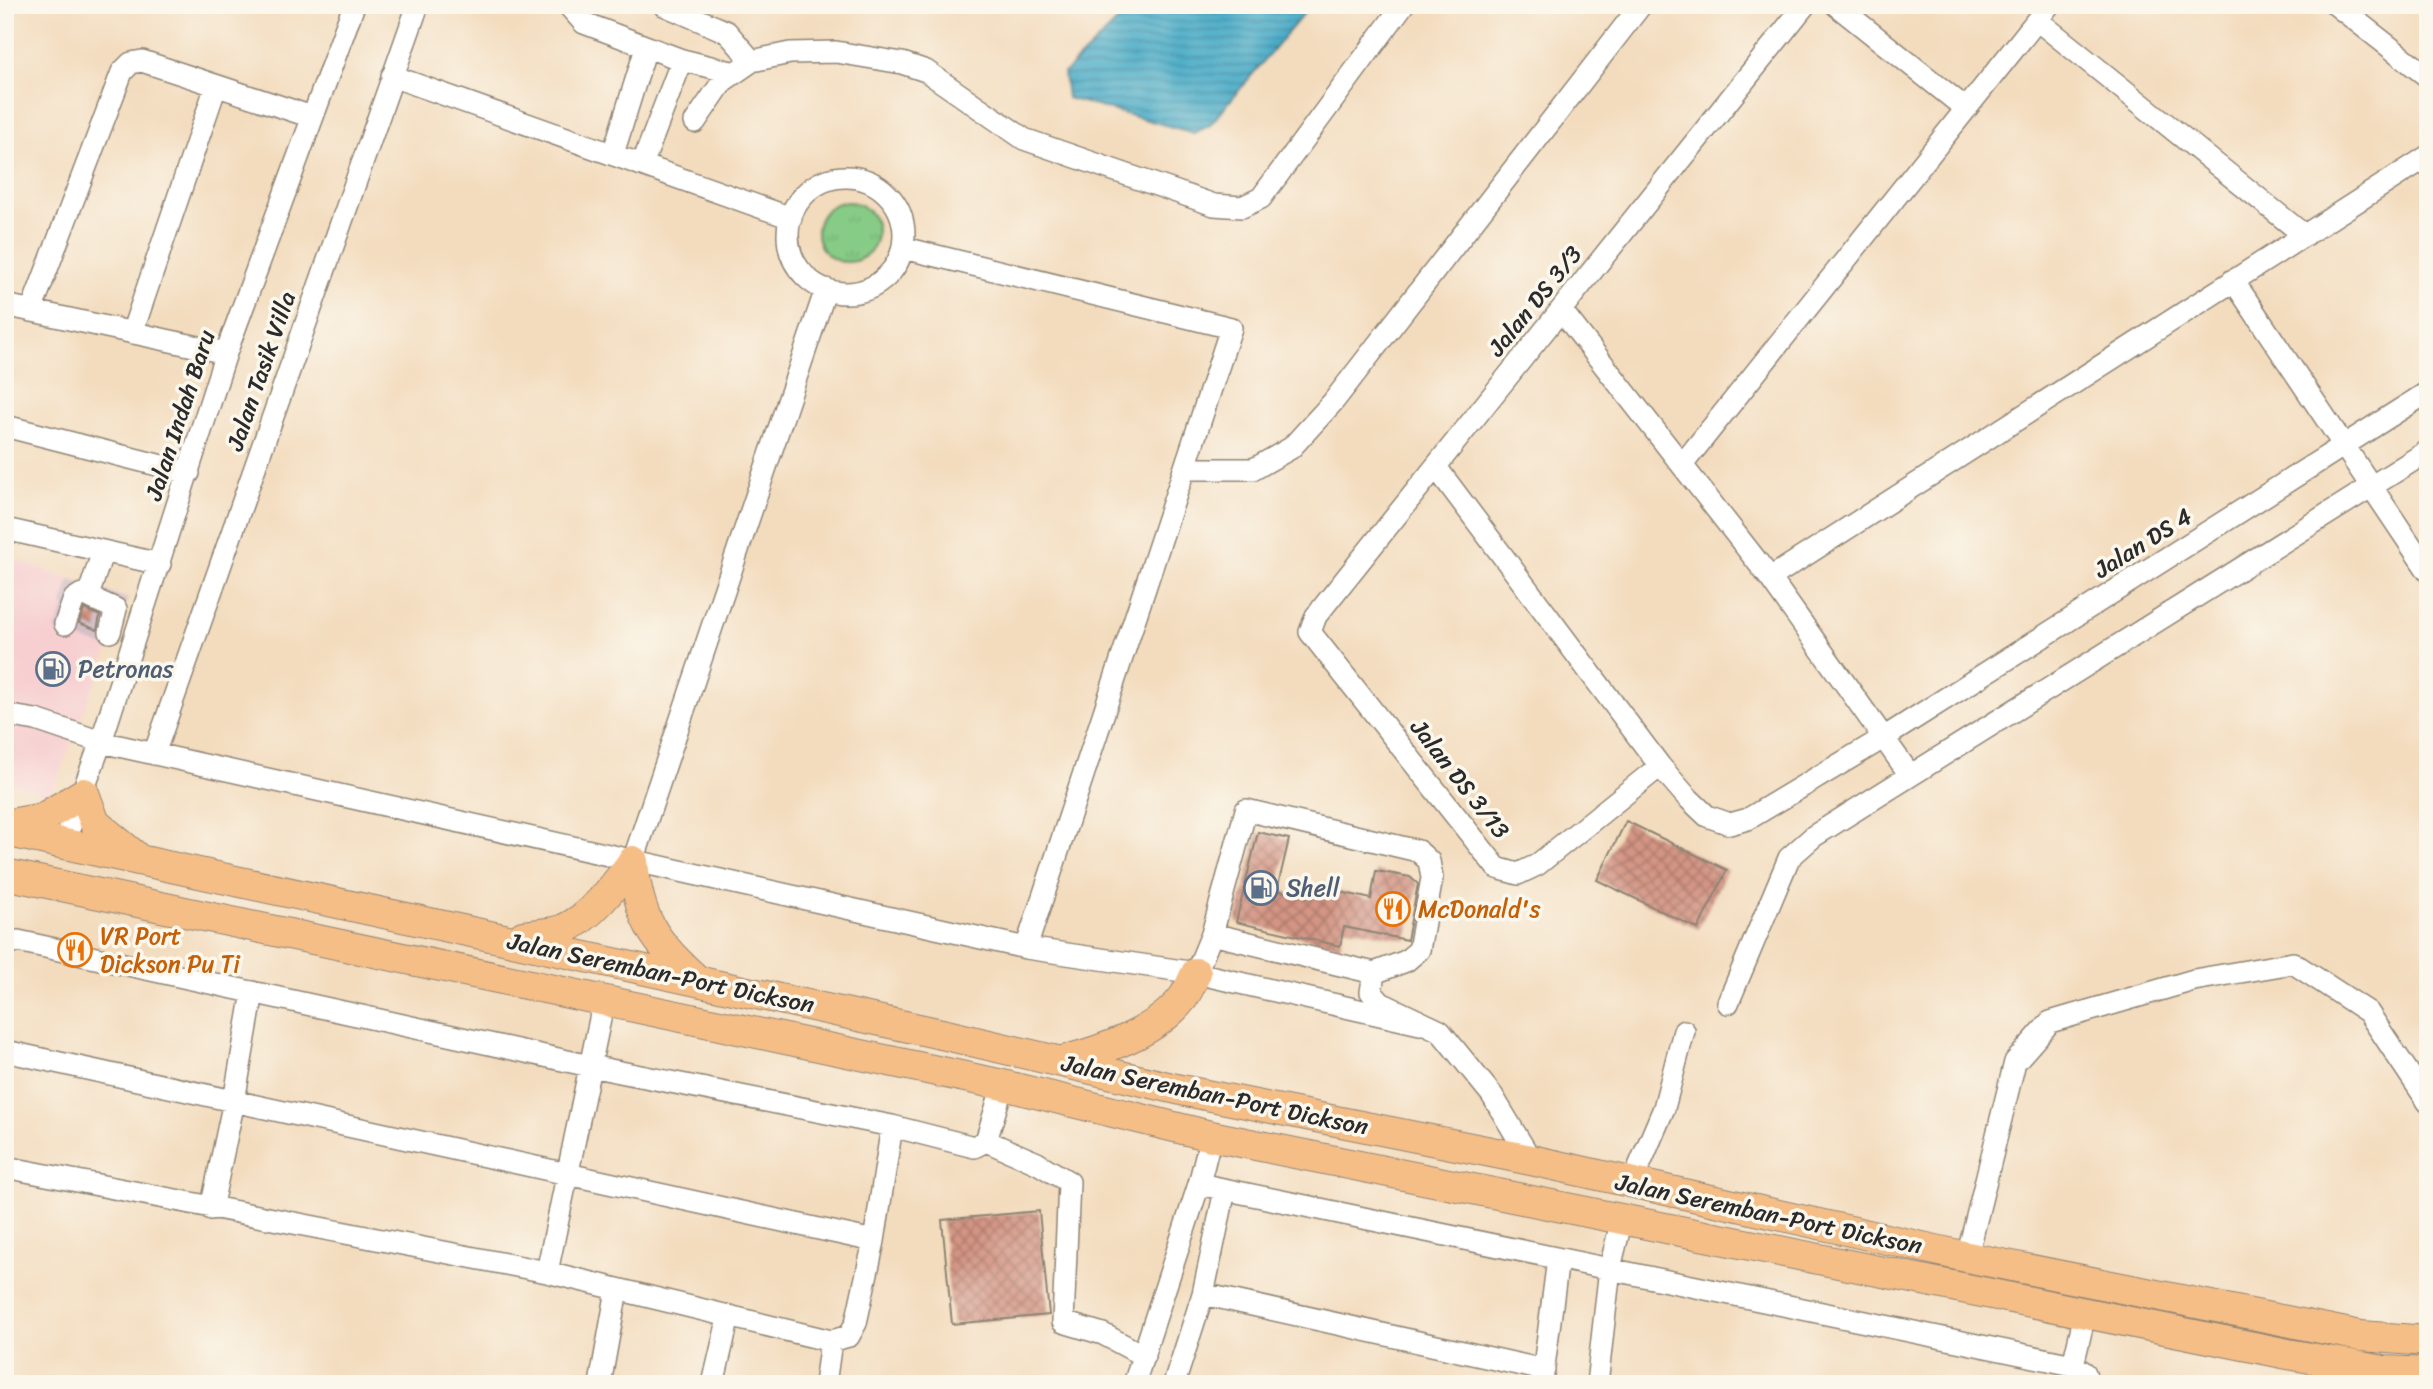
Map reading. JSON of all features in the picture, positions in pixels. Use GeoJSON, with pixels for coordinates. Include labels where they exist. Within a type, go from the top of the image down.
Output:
{"type":"FeatureCollection","features":[{"type":"Feature","properties":{"kind":"highway"},"geometry":{"type":"LineString","coordinates":[[5,825],[43,818],[84,793],[95,823],[114,841],[144,861]]}},
{"type":"Feature","properties":{"kind":"highway","name":"Jalan Seremban-Port Dickson"},"geometry":{"type":"LineString","coordinates":[[5,831],[698,981],[1181,1090],[1531,1160],[1597,1177],[1667,1189],[1968,1257],[2361,1336],[2428,1341]]}},
{"type":"Feature","properties":{"kind":"highway"},"geometry":{"type":"LineString","coordinates":[[5,865],[44,854],[64,843],[86,876],[109,898]]}},
{"type":"Feature","properties":{"kind":"highway"},"geometry":{"type":"LineString","coordinates":[[504,939],[561,930],[602,898],[633,860]]}},
{"type":"Feature","properties":{"kind":"highway"},"geometry":{"type":"LineString","coordinates":[[633,860],[640,907],[652,934],[698,981]]}},
{"type":"Feature","properties":{"kind":"highway","name":"Jalan Seremban-Port Dickson"},"geometry":{"type":"LineString","coordinates":[[5,874],[1003,1085],[1211,1136],[2085,1314],[2384,1371],[2428,1373]]}},
{"type":"Feature","properties":{"kind":"highway"},"geometry":{"type":"LineString","coordinates":[[562,952],[584,972],[604,1000],[629,978],[649,971]]}},
{"type":"Feature","properties":{"kind":"highway"},"geometry":{"type":"LineString","coordinates":[[1059,1062],[1118,1045],[1139,1032],[1183,998],[1196,973]]}},
{"type":"Feature","properties":{"kind":"highway"},"geometry":{"type":"LineString","coordinates":[[1181,1090],[1206,1124],[1211,1136]]}},
{"type":"Feature","properties":{"kind":"highway"},"geometry":{"type":"LineString","coordinates":[[1211,1136],[1226,1114],[1244,1103]]}},
{"type":"Feature","properties":{"kind":"highway"},"geometry":{"type":"LineString","coordinates":[[1597,1177],[1610,1192],[1622,1219],[1644,1195],[1656,1188],[1667,1189]]}},
{"type":"Feature","properties":{"kind":"street","name":"Jalan Indah Baru"},"geometry":{"type":"LineString","coordinates":[[64,843],[102,742],[226,353],[354,5]]}},
{"type":"Feature","properties":{"kind":"street","name":"Jalan Tasik Villa"},"geometry":{"type":"LineString","coordinates":[[154,754],[418,5]]}},
{"type":"Feature","properties":{"kind":"street"},"geometry":{"type":"LineString","coordinates":[[568,5],[584,23],[682,60],[743,67],[790,53],[836,52],[902,63],[926,71],[955,89],[1024,139],[1214,205],[1242,206],[1261,198],[1403,5]]}},
{"type":"Feature","properties":{"kind":"street"},"geometry":{"type":"LineString","coordinates":[[664,5],[727,32],[743,67]]}},
{"type":"Feature","properties":{"kind":"street"},"geometry":{"type":"LineString","coordinates":[[1185,469],[1254,469],[1291,448],[1333,402],[1641,5]]}},
{"type":"Feature","properties":{"kind":"street","name":"Jalan DS 3/3"},"geometry":{"type":"LineString","coordinates":[[1310,632],[1316,616],[1805,5]]}},
{"type":"Feature","properties":{"kind":"street"},"geometry":{"type":"LineString","coordinates":[[1836,5],[1965,108]]}},
{"type":"Feature","properties":{"kind":"street"},"geometry":{"type":"LineString","coordinates":[[2336,5],[2428,77]]}},
{"type":"Feature","properties":{"kind":"street"},"geometry":{"type":"LineString","coordinates":[[1682,465],[2043,13],[2305,235]]}},
{"type":"Feature","properties":{"kind":"street"},"geometry":{"type":"LineString","coordinates":[[613,154],[646,48]]}},
{"type":"Feature","properties":{"kind":"street"},"geometry":{"type":"LineString","coordinates":[[642,165],[682,60]]}},
{"type":"Feature","properties":{"kind":"street"},"geometry":{"type":"LineString","coordinates":[[32,311],[122,72],[131,63],[142,61],[312,117]]}},
{"type":"Feature","properties":{"kind":"street"},"geometry":{"type":"LineString","coordinates":[[695,122],[708,99],[743,67]]}},
{"type":"Feature","properties":{"kind":"street"},"geometry":{"type":"LineString","coordinates":[[393,76],[790,218]]}},
{"type":"Feature","properties":{"kind":"street"},"geometry":{"type":"LineString","coordinates":[[132,333],[216,86]]}},
{"type":"Feature","properties":{"kind":"street"},"geometry":{"type":"LineString","coordinates":[[1770,578],[2428,156]]}},
{"type":"Feature","properties":{"kind":"street"},"geometry":{"type":"LineString","coordinates":[[851,177],[871,182],[887,193],[898,209],[904,228],[904,247],[896,266],[883,281],[865,290],[845,293],[826,289],[811,281],[794,260],[788,235],[790,218],[800,200],[814,187],[832,178],[851,177]]}},
{"type":"Feature","properties":{"kind":"street"},"geometry":{"type":"LineString","coordinates":[[904,247],[1231,328],[1026,948]]}},
{"type":"Feature","properties":{"kind":"street"},"geometry":{"type":"LineString","coordinates":[[2233,280],[2428,571]]}},
{"type":"Feature","properties":{"kind":"street"},"geometry":{"type":"LineString","coordinates":[[633,860],[826,289]]}},
{"type":"Feature","properties":{"kind":"street"},"geometry":{"type":"LineString","coordinates":[[5,305],[226,353]]}},
{"type":"Feature","properties":{"kind":"street"},"geometry":{"type":"LineString","coordinates":[[1561,310],[1770,578],[1910,775]]}},
{"type":"Feature","properties":{"kind":"street","name":"Jalan DS 4"},"geometry":{"type":"LineString","coordinates":[[1436,467],[1660,766],[1707,816],[1730,824],[1748,819],[1885,737],[2428,392]]}},
{"type":"Feature","properties":{"kind":"street"},"geometry":{"type":"LineString","coordinates":[[5,426],[189,473]]}},
{"type":"Feature","properties":{"kind":"street"},"geometry":{"type":"LineString","coordinates":[[1728,1003],[1790,858],[1814,836],[2428,450]]}},
{"type":"Feature","properties":{"kind":"street"},"geometry":{"type":"LineString","coordinates":[[5,529],[160,564]]}},
{"type":"Feature","properties":{"kind":"street"},"geometry":{"type":"LineString","coordinates":[[88,596],[103,551]]}},
{"type":"Feature","properties":{"kind":"street"},"geometry":{"type":"LineString","coordinates":[[65,624],[74,599],[82,594],[116,609],[110,632]]}},
{"type":"Feature","properties":{"kind":"street","name":"Jalan DS 3/13"},"geometry":{"type":"LineString","coordinates":[[1310,632],[1497,868],[1518,874],[1537,865],[1660,766]]}},
{"type":"Feature","properties":{"kind":"street"},"geometry":{"type":"LineString","coordinates":[[5,715],[36,720],[102,742],[154,754],[1026,948],[1196,973],[1420,1024],[1440,1031],[1461,1056],[1492,1095],[1531,1160]]}},
{"type":"Feature","properties":{"kind":"street"},"geometry":{"type":"LineString","coordinates":[[1196,973],[1212,934],[1246,810],[1418,851],[1429,861],[1432,878],[1419,950],[1406,961],[1374,973],[1212,934]]}},
{"type":"Feature","properties":{"kind":"street"},"geometry":{"type":"LineString","coordinates":[[5,944],[18,941],[590,1066],[892,1125],[974,1146],[986,1141],[1037,1163],[1069,1182],[1063,1322],[1103,1334],[1144,1356]]}},
{"type":"Feature","properties":{"kind":"street"},"geometry":{"type":"LineString","coordinates":[[1968,1257],[2015,1062],[2050,1022],[2194,979],[2293,963],[2368,1012],[2428,1102]]}},
{"type":"Feature","properties":{"kind":"street"},"geometry":{"type":"LineString","coordinates":[[1374,973],[1371,992],[1381,1003],[1420,1024]]}},
{"type":"Feature","properties":{"kind":"street"},"geometry":{"type":"LineString","coordinates":[[211,1209],[253,992]]}},
{"type":"Feature","properties":{"kind":"street"},"geometry":{"type":"LineString","coordinates":[[547,1272],[604,1000]]}},
{"type":"Feature","properties":{"kind":"street"},"geometry":{"type":"LineString","coordinates":[[1632,1183],[1664,1108],[1684,1031]]}},
{"type":"Feature","properties":{"kind":"street"},"geometry":{"type":"LineString","coordinates":[[5,1051],[874,1241]]}},
{"type":"Feature","properties":{"kind":"street"},"geometry":{"type":"LineString","coordinates":[[986,1141],[1003,1085]]}},
{"type":"Feature","properties":{"kind":"street"},"geometry":{"type":"LineString","coordinates":[[5,1167],[547,1272],[831,1341],[849,1336],[856,1323],[874,1241],[892,1125]]}},
{"type":"Feature","properties":{"kind":"street"},"geometry":{"type":"LineString","coordinates":[[1134,1384],[1199,1184],[1211,1136]]}},
{"type":"Feature","properties":{"kind":"street"},"geometry":{"type":"LineString","coordinates":[[1199,1184],[2073,1365],[2085,1373],[2088,1384]]}},
{"type":"Feature","properties":{"kind":"street"},"geometry":{"type":"LineString","coordinates":[[1174,1384],[1203,1294],[1225,1190]]}},
{"type":"Feature","properties":{"kind":"street"},"geometry":{"type":"LineString","coordinates":[[1597,1384],[1610,1268],[1622,1219]]}},
{"type":"Feature","properties":{"kind":"street"},"geometry":{"type":"LineString","coordinates":[[1203,1294],[1543,1377],[1558,1259]]}},
{"type":"Feature","properties":{"kind":"street"},"geometry":{"type":"LineString","coordinates":[[600,1384],[617,1290]]}},
{"type":"Feature","properties":{"kind":"street"},"geometry":{"type":"LineString","coordinates":[[2073,1365],[2085,1314]]}},
{"type":"Feature","properties":{"kind":"street"},"geometry":{"type":"LineString","coordinates":[[713,1384],[729,1316]]}},
{"type":"Feature","properties":{"kind":"street"},"geometry":{"type":"LineString","coordinates":[[825,1384],[831,1341]]}},
{"type":"Feature","properties":{"kind":"shaded area","name":"Petronas"},"geometry":{"type":"Polygon","coordinates":[[[5,556],[70,579],[62,604],[66,606],[56,631],[109,648],[50,796],[5,780],[5,556]]]}},
{"type":"Feature","properties":{"kind":"shaded area"},"geometry":{"type":"Polygon","coordinates":[[[70,579],[128,599],[109,648],[55,631],[65,607],[62,605],[70,579]]]}},
{"type":"Feature","properties":{"kind":"green space"},"geometry":{"type":"Polygon","coordinates":[[[841,202],[853,202],[872,215],[877,232],[875,244],[864,257],[853,262],[841,262],[822,249],[817,238],[817,226],[830,207],[841,202]]]}},
{"type":"Feature","properties":{"kind":"water"},"geometry":{"type":"Polygon","coordinates":[[[1121,5],[1311,5],[1209,126],[1194,133],[1067,98],[1064,73],[1122,17],[1121,5]]]}},
{"type":"Feature","properties":{"kind":"building"},"geometry":{"type":"Polygon","coordinates":[[[84,609],[100,616],[97,630],[79,623],[84,609]]]}},
{"type":"Feature","properties":{"kind":"building"},"geometry":{"type":"Polygon","coordinates":[[[1626,821],[1727,870],[1698,929],[1597,880],[1626,821]]]}},
{"type":"Feature","properties":{"kind":"building","name":"Shell"},"geometry":{"type":"Polygon","coordinates":[[[1258,832],[1289,839],[1277,890],[1312,898],[1315,886],[1371,899],[1376,871],[1410,877],[1418,884],[1407,940],[1344,927],[1340,946],[1236,922],[1258,832]]]}},
{"type":"Feature","properties":{"kind":"building"},"geometry":{"type":"Polygon","coordinates":[[[1039,1211],[1049,1315],[952,1324],[942,1220],[1039,1211]]]}},
{"type":"Feature","properties":{"kind":"place","name":"Petronas"},"geometry":{"type":"Point","coordinates":[53,669]}},
{"type":"Feature","properties":{"kind":"place","name":"Shell"},"geometry":{"type":"Point","coordinates":[1261,888]}},
{"type":"Feature","properties":{"kind":"place","name":"McDonald's"},"geometry":{"type":"Point","coordinates":[1393,909]}},
{"type":"Feature","properties":{"kind":"place","name":"VR Port Dickson Pu Ti"},"geometry":{"type":"Point","coordinates":[75,950]}}]}
